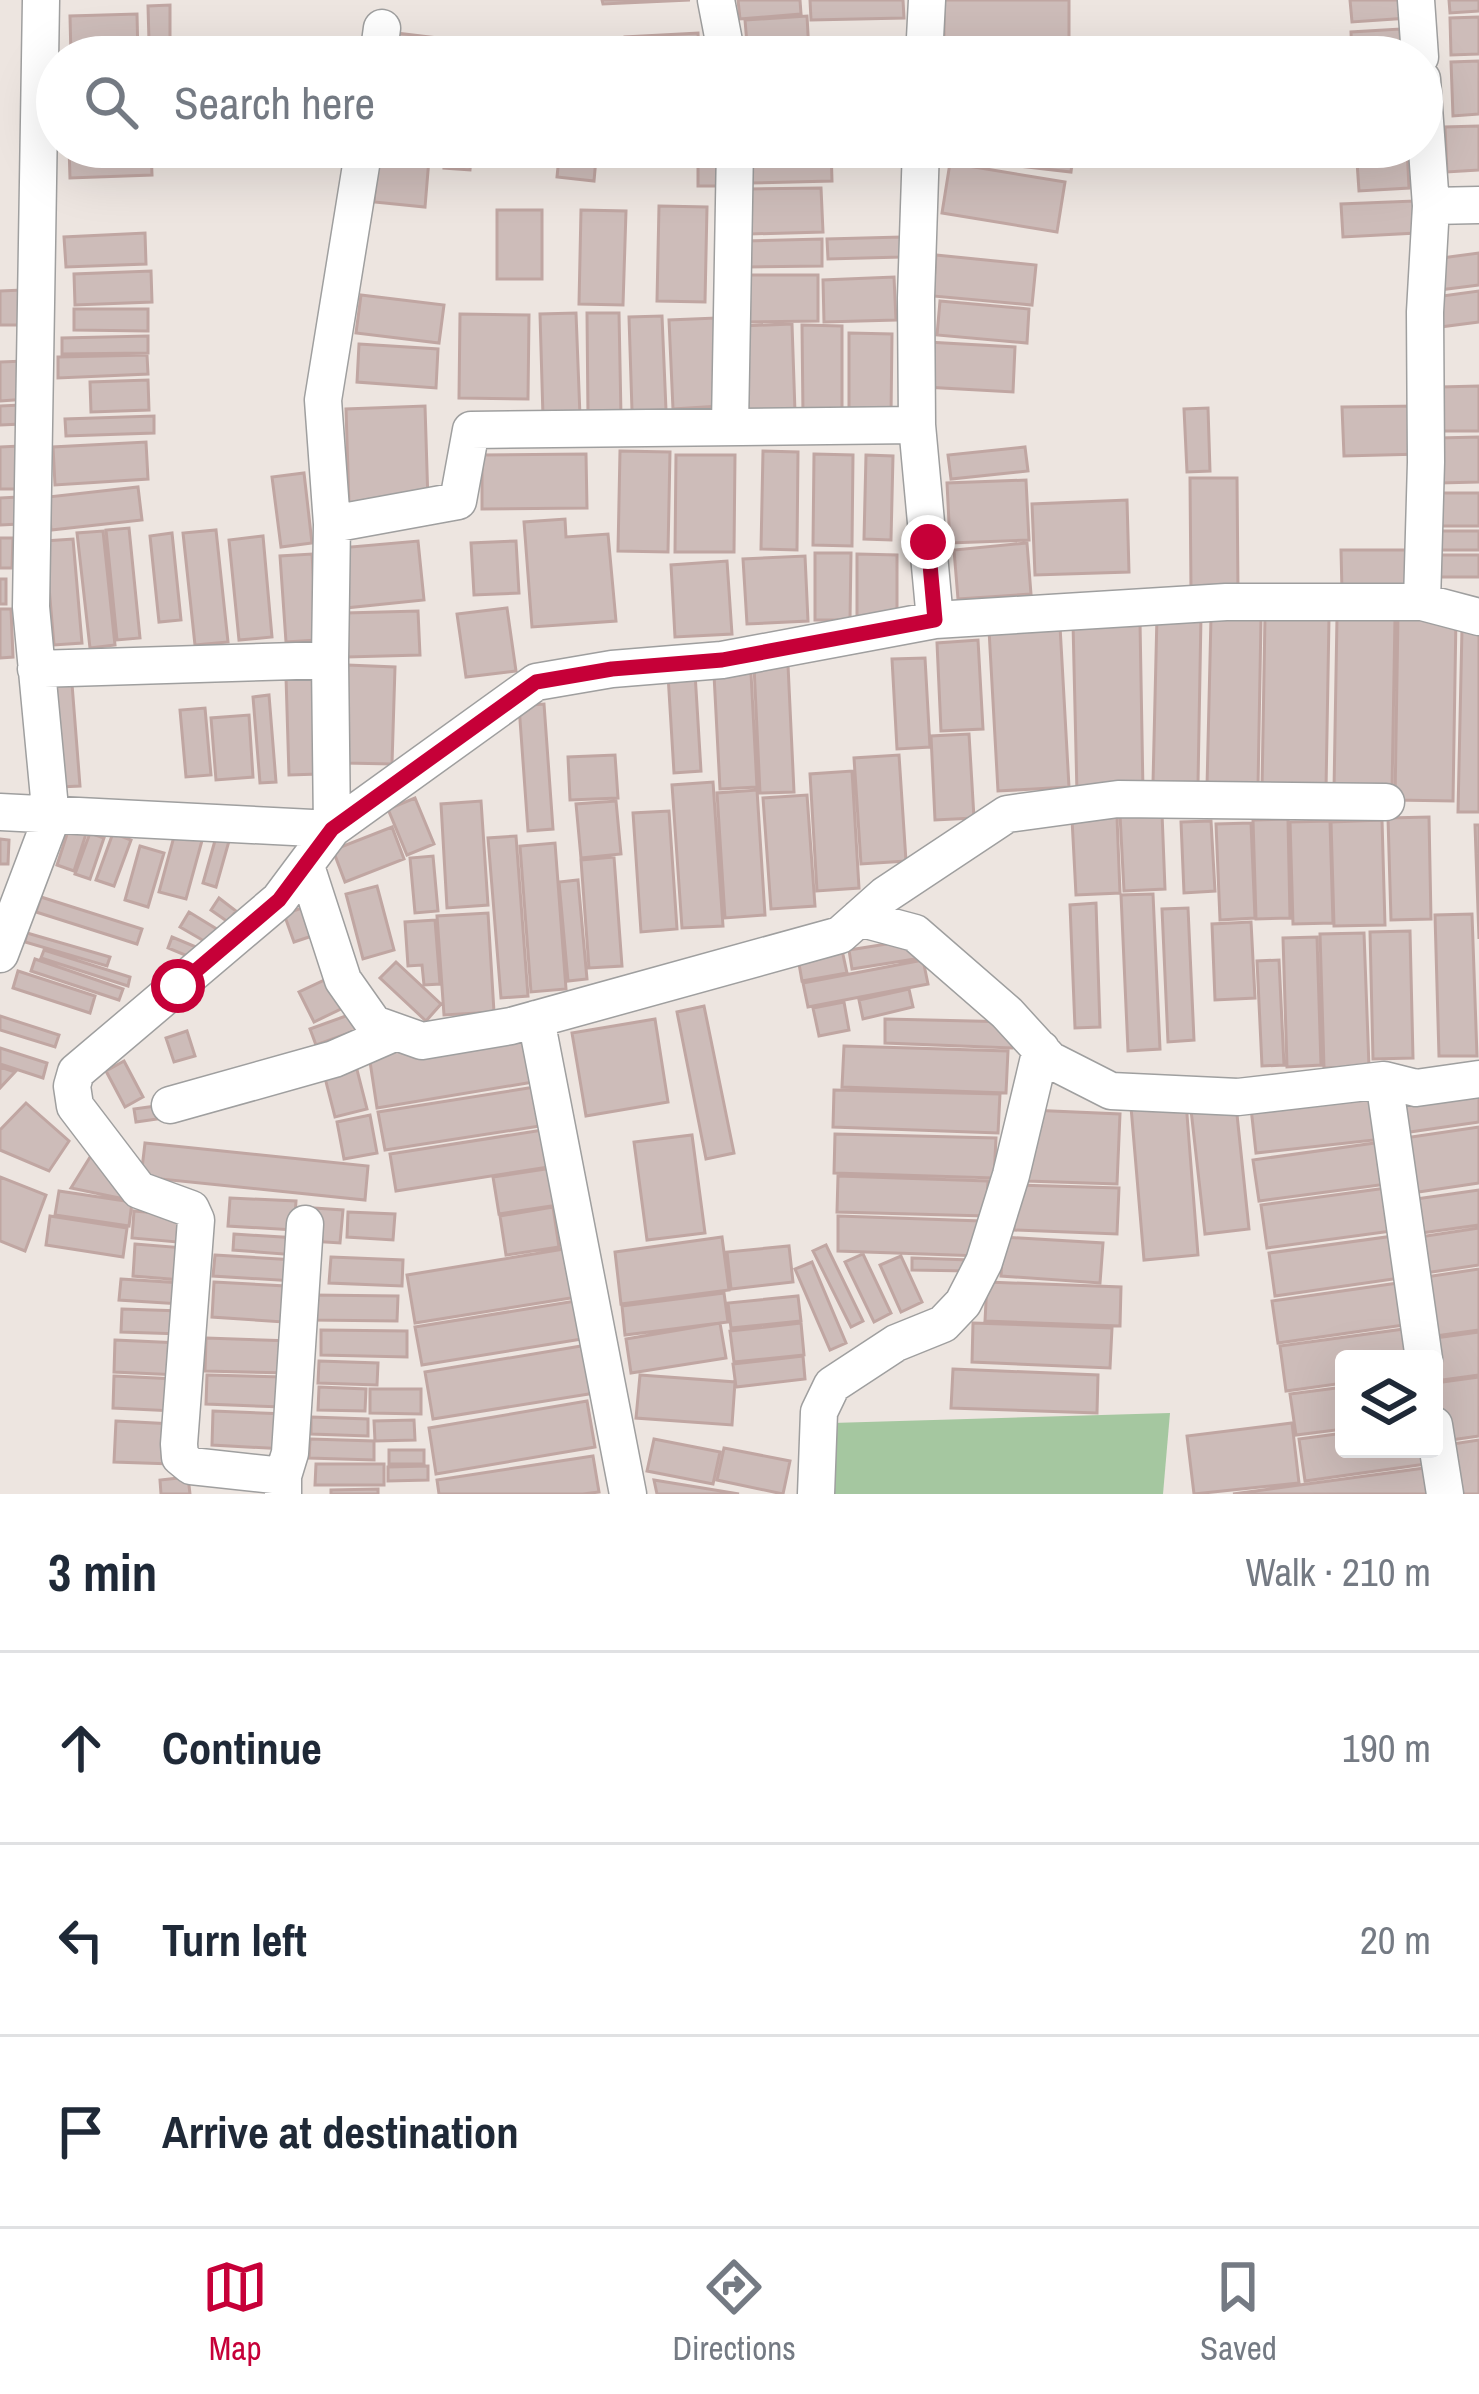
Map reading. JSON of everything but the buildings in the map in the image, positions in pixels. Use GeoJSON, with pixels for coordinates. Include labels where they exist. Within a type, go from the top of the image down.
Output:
{"type":"FeatureCollection","features":[{"type":"Feature","properties":{"kind":"street"},"geometry":{"type":"LineString","coordinates":[[39,36],[40,0]]}},
{"type":"Feature","properties":{"kind":"street"},"geometry":{"type":"LineString","coordinates":[[716,0],[723,36]]}},
{"type":"Feature","properties":{"kind":"street"},"geometry":{"type":"LineString","coordinates":[[925,36],[928,0]]}},
{"type":"Feature","properties":{"kind":"street"},"geometry":{"type":"LineString","coordinates":[[1417,0],[1419,36]]}},
{"type":"Feature","properties":{"kind":"street"},"geometry":{"type":"LineString","coordinates":[[0,954],[51,819],[31,607],[38,168]]}},
{"type":"Feature","properties":{"kind":"street"},"geometry":{"type":"LineString","coordinates":[[332,829],[332,524],[323,400],[361,168]]}},
{"type":"Feature","properties":{"kind":"street"},"geometry":{"type":"LineString","coordinates":[[730,425],[735,168]]}},
{"type":"Feature","properties":{"kind":"street"},"geometry":{"type":"LineString","coordinates":[[920,168],[917,425],[935,620]]}},
{"type":"Feature","properties":{"kind":"street"},"geometry":{"type":"LineString","coordinates":[[1421,602],[1428,168]]}},
{"type":"Feature","properties":{"kind":"street"},"geometry":{"type":"LineString","coordinates":[[1431,206],[1479,205]]}},
{"type":"Feature","properties":{"kind":"street"},"geometry":{"type":"LineString","coordinates":[[332,524],[458,500],[471,430],[917,425]]}},
{"type":"Feature","properties":{"kind":"street"},"geometry":{"type":"LineString","coordinates":[[305,1224],[290,1453],[283,1485],[191,1466],[180,1456],[196,1220],[191,1209],[139,1190],[75,1106],[76,1072],[279,900],[332,829],[536,682],[612,669],[722,660],[935,620],[1226,602],[1421,602],[1479,616]]}},
{"type":"Feature","properties":{"kind":"street"},"geometry":{"type":"LineString","coordinates":[[37,669],[330,660]]}},
{"type":"Feature","properties":{"kind":"street"},"geometry":{"type":"LineString","coordinates":[[306,866],[343,980],[374,1024],[422,1042],[536,1019],[840,934],[885,895],[1007,814],[1118,799],[1386,802]]}},
{"type":"Feature","properties":{"kind":"street"},"geometry":{"type":"LineString","coordinates":[[0,812],[332,829]]}},
{"type":"Feature","properties":{"kind":"street"},"geometry":{"type":"LineString","coordinates":[[859,918],[915,933],[1007,1013],[1051,1060],[1111,1091],[1238,1097],[1384,1080],[1415,1088],[1479,1079]]}},
{"type":"Feature","properties":{"kind":"street"},"geometry":{"type":"LineString","coordinates":[[536,1019],[628,1494]]}},
{"type":"Feature","properties":{"kind":"street"},"geometry":{"type":"LineString","coordinates":[[170,1106],[334,1059],[396,1032]]}},
{"type":"Feature","properties":{"kind":"street"},"geometry":{"type":"LineString","coordinates":[[816,1494],[819,1412],[832,1385],[896,1343],[943,1324],[963,1303],[984,1262],[1041,1049]]}},
{"type":"Feature","properties":{"kind":"street"},"geometry":{"type":"LineString","coordinates":[[1384,1080],[1423,1350]]}},
{"type":"Feature","properties":{"kind":"street"},"geometry":{"type":"LineString","coordinates":[[1439,1458],[1445,1494]]}},
{"type":"Feature","properties":{"kind":"green space"},"geometry":{"type":"Polygon","coordinates":[[[1170,1413],[1163,1494],[833,1494],[832,1423],[1170,1413]]]}},
{"type":"Feature","properties":{"kind":"route"},"geometry":{"type":"LineString","coordinates":[[178,986],[279,900],[332,829],[536,682],[612,669],[722,660],[935,620],[928,542]]}}]}
